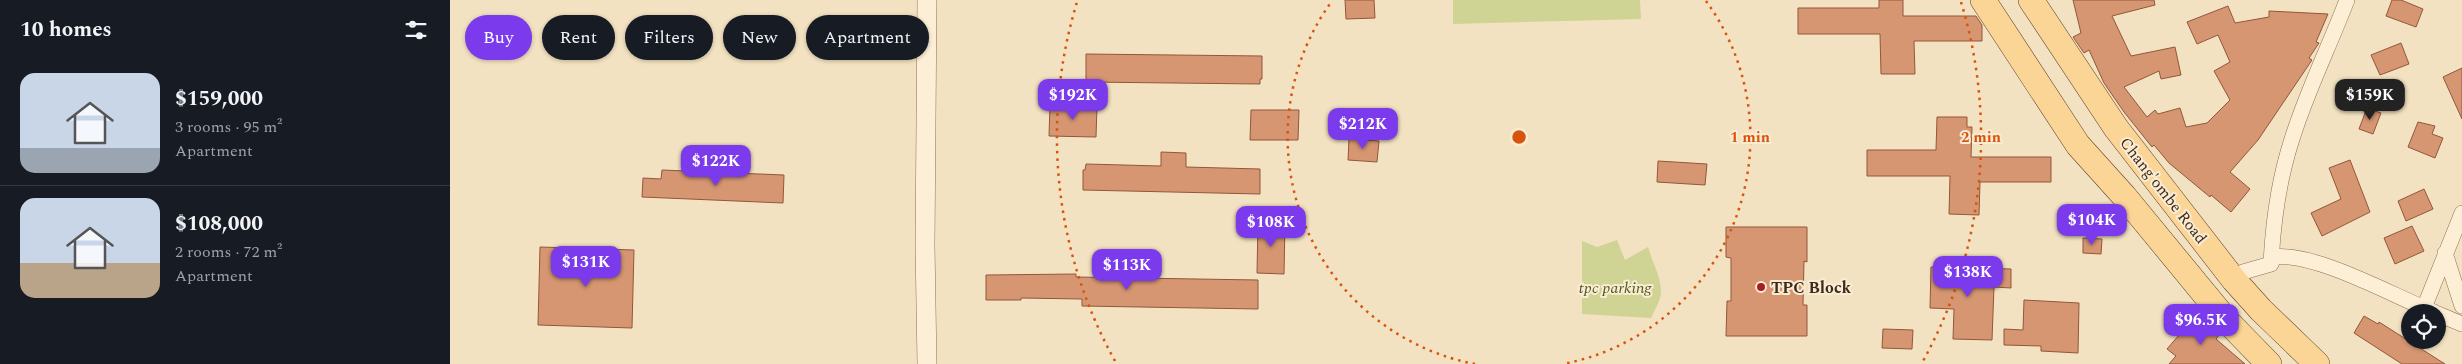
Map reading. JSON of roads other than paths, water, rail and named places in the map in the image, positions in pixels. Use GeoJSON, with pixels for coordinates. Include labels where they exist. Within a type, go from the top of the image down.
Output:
{"type":"FeatureCollection","features":[{"type":"Feature","properties":{"kind":"main road","name":"Chang'ombe Road"},"geometry":{"type":"LineString","coordinates":[[1983,0],[2078,145],[2226,320],[2268,364]]}},
{"type":"Feature","properties":{"kind":"main road","name":"Chang'ombe Road"},"geometry":{"type":"LineString","coordinates":[[2030,0],[2116,128],[2234,280],[2261,310],[2317,364]]}},
{"type":"Feature","properties":{"kind":"street"},"geometry":{"type":"LineString","coordinates":[[927,0],[925,123],[927,364]]}},
{"type":"Feature","properties":{"kind":"street"},"geometry":{"type":"LineString","coordinates":[[2271,264],[2273,223],[2291,140],[2306,98],[2347,0]]}},
{"type":"Feature","properties":{"kind":"street"},"geometry":{"type":"LineString","coordinates":[[2434,304],[2445,253],[2462,214]]}},
{"type":"Feature","properties":{"kind":"street"},"geometry":{"type":"LineString","coordinates":[[2445,253],[2462,306]]}},
{"type":"Feature","properties":{"kind":"street"},"geometry":{"type":"LineString","coordinates":[[2271,264],[2274,257],[2286,256],[2314,262],[2413,304]]}},
{"type":"Feature","properties":{"kind":"street"},"geometry":{"type":"LineString","coordinates":[[2234,280],[2243,272],[2271,264]]}},
{"type":"Feature","properties":{"kind":"street"},"geometry":{"type":"LineString","coordinates":[[2446,318],[2462,324]]}},
{"type":"Feature","properties":{"kind":"place","name":"TPC Block"},"geometry":{"type":"Point","coordinates":[1761,287]}},
{"type":"Feature","properties":{"kind":"park label","name":"tpc parking"},"geometry":{"type":"Point","coordinates":[1615,287]}}]}
